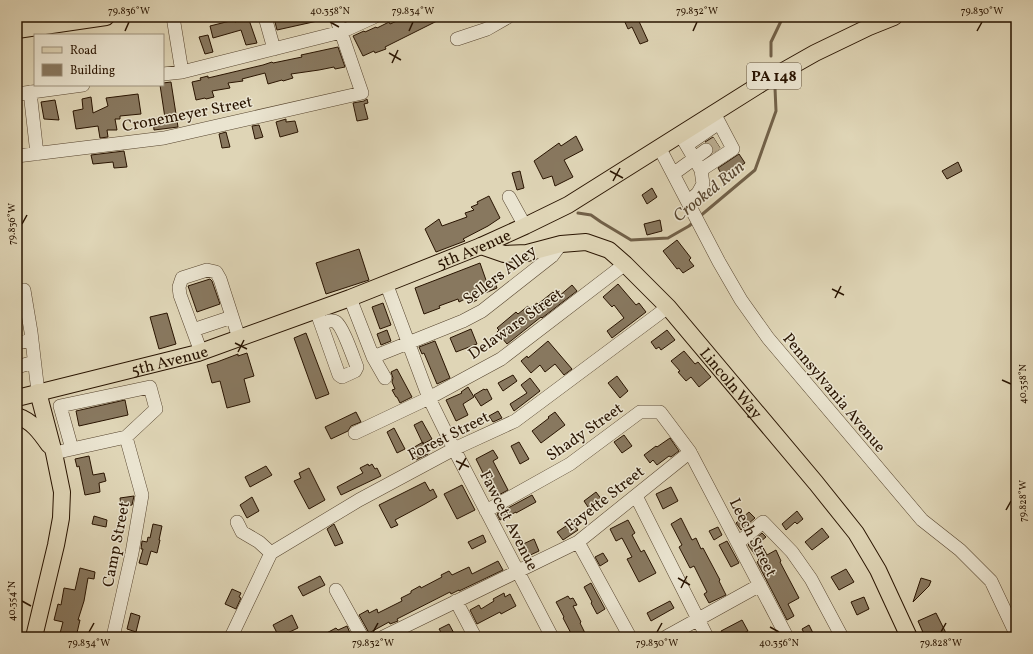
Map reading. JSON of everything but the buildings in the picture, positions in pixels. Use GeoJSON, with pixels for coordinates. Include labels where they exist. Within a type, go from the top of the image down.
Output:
{"type":"FeatureCollection","features":[{"type":"Feature","properties":{"kind":"main road"},"geometry":{"type":"LineString","coordinates":[[17,30],[106,17]]}},
{"type":"Feature","properties":{"kind":"main road","name":"5th Avenue"},"geometry":{"type":"LineString","coordinates":[[17,398],[201,352],[239,338],[318,317],[350,298],[481,246],[568,205],[659,147],[684,140],[717,118],[762,83],[869,22],[894,17]]}},
{"type":"Feature","properties":{"kind":"main road","name":"Lincoln Way"},"geometry":{"type":"LineString","coordinates":[[481,246],[504,254],[527,253],[561,244],[586,242],[609,250],[625,264],[668,307],[816,483],[856,533],[878,570],[909,637]]}},
{"type":"Feature","properties":{"kind":"main road"},"geometry":{"type":"LineString","coordinates":[[34,637],[56,545],[61,518],[62,492],[54,453],[38,392]]}},
{"type":"Feature","properties":{"kind":"main road"},"geometry":{"type":"LineString","coordinates":[[17,416],[25,419],[38,430],[54,453]]}},
{"type":"Feature","properties":{"kind":"street"},"geometry":{"type":"LineString","coordinates":[[173,17],[182,72]]}},
{"type":"Feature","properties":{"kind":"street"},"geometry":{"type":"LineString","coordinates":[[266,17],[274,48]]}},
{"type":"Feature","properties":{"kind":"street"},"geometry":{"type":"LineString","coordinates":[[336,17],[342,32]]}},
{"type":"Feature","properties":{"kind":"street"},"geometry":{"type":"LineString","coordinates":[[164,74],[182,72],[342,32],[374,17]]}},
{"type":"Feature","properties":{"kind":"street"},"geometry":{"type":"LineString","coordinates":[[457,39],[488,29],[508,17]]}},
{"type":"Feature","properties":{"kind":"street","name":"Cronemeyer Street"},"geometry":{"type":"LineString","coordinates":[[17,156],[164,138],[362,93],[342,32]]}},
{"type":"Feature","properties":{"kind":"street"},"geometry":{"type":"LineString","coordinates":[[17,94],[75,86]]}},
{"type":"Feature","properties":{"kind":"street"},"geometry":{"type":"LineString","coordinates":[[30,92],[37,154]]}},
{"type":"Feature","properties":{"kind":"street"},"geometry":{"type":"LineString","coordinates":[[716,143],[717,118]]}},
{"type":"Feature","properties":{"kind":"street"},"geometry":{"type":"LineString","coordinates":[[684,140],[701,170],[703,184],[690,207]]}},
{"type":"Feature","properties":{"kind":"street"},"geometry":{"type":"LineString","coordinates":[[673,174],[716,143]]}},
{"type":"Feature","properties":{"kind":"street"},"geometry":{"type":"LineString","coordinates":[[701,170],[733,149],[716,143]]}},
{"type":"Feature","properties":{"kind":"street","name":"Pennsylvania Avenue"},"geometry":{"type":"LineString","coordinates":[[659,147],[719,262],[741,300],[768,338],[922,520],[960,550],[991,581],[1016,634]]}},
{"type":"Feature","properties":{"kind":"street"},"geometry":{"type":"LineString","coordinates":[[509,197],[525,226]]}},
{"type":"Feature","properties":{"kind":"street","name":"Sellers Alley"},"geometry":{"type":"LineString","coordinates":[[373,357],[463,321],[482,311],[552,256],[561,244]]}},
{"type":"Feature","properties":{"kind":"street","name":"Delaware Street"},"geometry":{"type":"LineString","coordinates":[[355,433],[429,398],[501,359],[625,264]]}},
{"type":"Feature","properties":{"kind":"street"},"geometry":{"type":"LineString","coordinates":[[201,352],[180,295],[179,288],[182,278],[207,270],[216,272],[220,279],[239,338]]}},
{"type":"Feature","properties":{"kind":"street","name":"Fawcett Avenue"},"geometry":{"type":"LineString","coordinates":[[386,283],[429,398],[552,637]]}},
{"type":"Feature","properties":{"kind":"street"},"geometry":{"type":"LineString","coordinates":[[17,291],[24,290],[38,392]]}},
{"type":"Feature","properties":{"kind":"street"},"geometry":{"type":"LineString","coordinates":[[350,298],[373,357],[385,378]]}},
{"type":"Feature","properties":{"kind":"street","name":"Forest Street"},"geometry":{"type":"LineString","coordinates":[[272,552],[359,500],[454,449],[515,421],[668,307]]}},
{"type":"Feature","properties":{"kind":"street"},"geometry":{"type":"LineString","coordinates":[[193,330],[232,317]]}},
{"type":"Feature","properties":{"kind":"street"},"geometry":{"type":"LineString","coordinates":[[17,343],[32,340]]}},
{"type":"Feature","properties":{"kind":"street"},"geometry":{"type":"LineString","coordinates":[[17,365],[34,362]]}},
{"type":"Feature","properties":{"kind":"street"},"geometry":{"type":"LineString","coordinates":[[98,377],[103,397]]}},
{"type":"Feature","properties":{"kind":"street"},"geometry":{"type":"LineString","coordinates":[[54,453],[72,449],[126,437],[156,409],[150,387],[60,406],[72,449]]}},
{"type":"Feature","properties":{"kind":"street","name":"Shady Street"},"geometry":{"type":"LineString","coordinates":[[486,511],[570,464],[640,412],[660,412],[690,452]]}},
{"type":"Feature","properties":{"kind":"street","name":"Camp Street"},"geometry":{"type":"LineString","coordinates":[[113,637],[132,553],[142,495],[126,437]]}},
{"type":"Feature","properties":{"kind":"street","name":"Fayette Street"},"geometry":{"type":"LineString","coordinates":[[389,636],[456,601],[578,542],[690,452]]}},
{"type":"Feature","properties":{"kind":"street","name":"Leech Street"},"geometry":{"type":"LineString","coordinates":[[690,452],[786,637]]}},
{"type":"Feature","properties":{"kind":"street"},"geometry":{"type":"LineString","coordinates":[[636,496],[707,637]]}},
{"type":"Feature","properties":{"kind":"street"},"geometry":{"type":"LineString","coordinates":[[231,637],[272,552],[242,532],[237,522]]}},
{"type":"Feature","properties":{"kind":"street"},"geometry":{"type":"LineString","coordinates":[[738,543],[763,522],[792,552],[811,579],[842,637]]}},
{"type":"Feature","properties":{"kind":"street"},"geometry":{"type":"LineString","coordinates":[[578,542],[630,637]]}},
{"type":"Feature","properties":{"kind":"street"},"geometry":{"type":"LineString","coordinates":[[666,637],[760,585]]}},
{"type":"Feature","properties":{"kind":"street"},"geometry":{"type":"LineString","coordinates":[[336,590],[362,637]]}},
{"type":"Feature","properties":{"kind":"street"},"geometry":{"type":"LineString","coordinates":[[456,601],[474,637]]}},
{"type":"Feature","properties":{"kind":"waterway","name":"Crooked Run"},"geometry":{"type":"LineString","coordinates":[[771,56],[771,42],[783,17]]}},
{"type":"Feature","properties":{"kind":"waterway","name":"Crooked Run"},"geometry":{"type":"LineString","coordinates":[[699,217],[755,170],[776,111],[775,88]]}},
{"type":"Feature","properties":{"kind":"waterway","name":"Crooked Run"},"geometry":{"type":"LineString","coordinates":[[578,213],[591,215],[631,240],[668,238],[695,221]]}},
{"type":"Feature","properties":{"kind":"tunnel"},"geometry":{"type":"LineString","coordinates":[[706,150],[717,143]]}}]}
